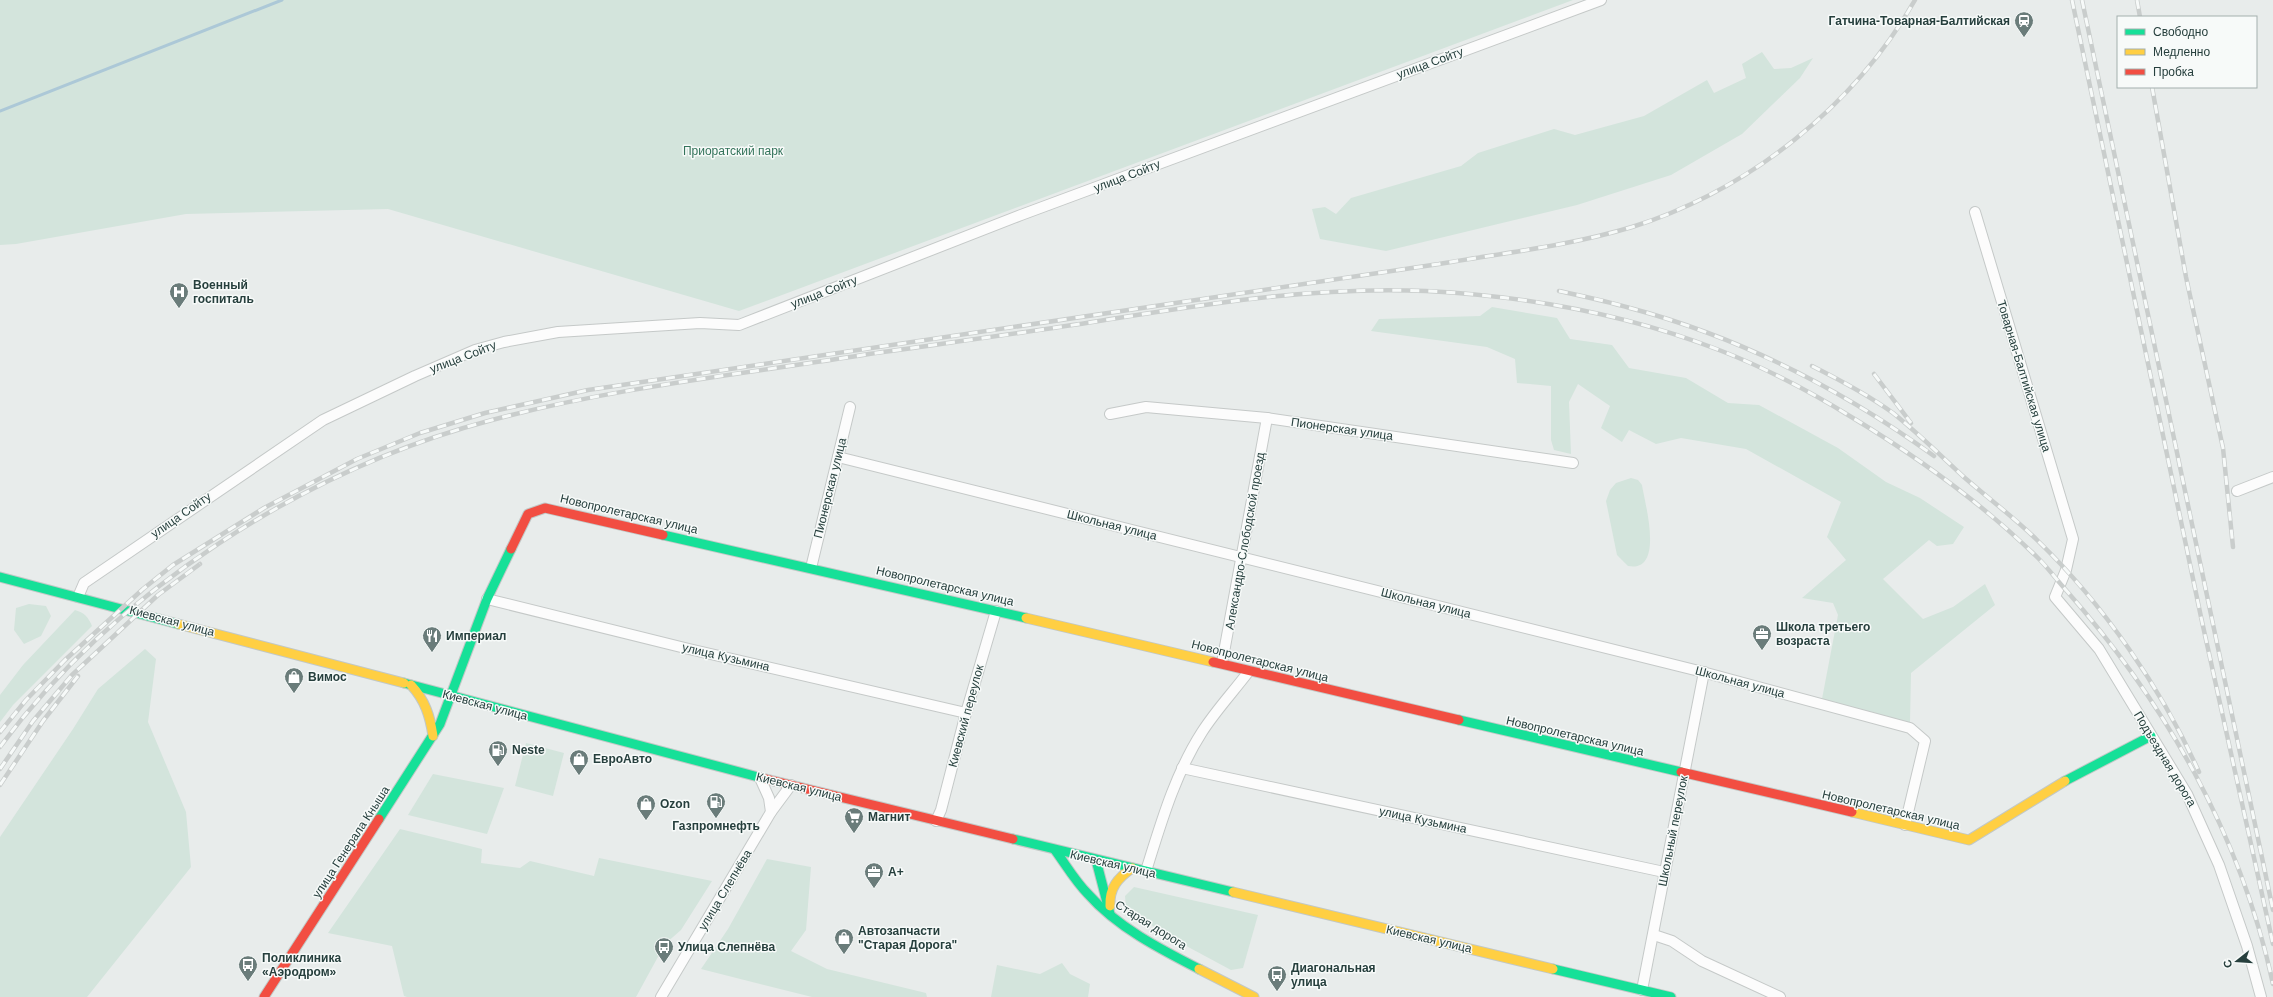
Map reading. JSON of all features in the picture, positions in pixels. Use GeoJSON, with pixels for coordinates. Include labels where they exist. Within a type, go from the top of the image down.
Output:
{"type":"FeatureCollection","features":[{"type":"Feature","properties":{"kind":"street","name":"улица Сойту"},"geometry":{"type":"LineString","coordinates":[[78,597],[84,583],[323,420],[415,376],[475,350],[504,342],[558,332],[700,323],[739,325],[1035,210],[1601,0]]}},
{"type":"Feature","properties":{"kind":"street","name":"Товарная-Балтийская улица"},"geometry":{"type":"LineString","coordinates":[[1975,212],[2073,539]]}},
{"type":"Feature","properties":{"kind":"street","name":"Пионерская улица"},"geometry":{"type":"LineString","coordinates":[[811,568],[850,407]]}},
{"type":"Feature","properties":{"kind":"street","name":"Пионерская улица"},"geometry":{"type":"LineString","coordinates":[[1110,414],[1146,407],[1267,418],[1573,463]]}},
{"type":"Feature","properties":{"kind":"street","name":"Александро-Слободской проезд"},"geometry":{"type":"LineString","coordinates":[[1222,663],[1243,558],[1267,418]]}},
{"type":"Feature","properties":{"kind":"street","name":"Школьная улица"},"geometry":{"type":"LineString","coordinates":[[838,457],[1704,672],[1910,728],[1925,741],[1905,825]]}},
{"type":"Feature","properties":{"kind":"street"},"geometry":{"type":"LineString","coordinates":[[2237,491],[2273,477]]}},
{"type":"Feature","properties":{"kind":"street","name":"Новопролетарская улица"},"geometry":{"type":"LineString","coordinates":[[545,508],[1222,663],[1249,671],[1969,840],[2045,792],[2150,736]]}},
{"type":"Feature","properties":{"kind":"street","name":"улица Генерала Кныша"},"geometry":{"type":"LineString","coordinates":[[264,997],[433,736],[486,599],[528,514],[545,508]]}},
{"type":"Feature","properties":{"kind":"street","name":"Подъездная дорога"},"geometry":{"type":"LineString","coordinates":[[2073,539],[2066,570],[2055,597],[2099,649],[2150,736],[2187,794],[2203,825],[2220,865],[2248,946],[2261,997]]}},
{"type":"Feature","properties":{"kind":"street","name":"Киевская улица"},"geometry":{"type":"LineString","coordinates":[[0,577],[791,786],[1671,997]]}},
{"type":"Feature","properties":{"kind":"street","name":"улица Кузьмина"},"geometry":{"type":"LineString","coordinates":[[486,599],[689,649],[966,713]]}},
{"type":"Feature","properties":{"kind":"street","name":"Киевский переулок"},"geometry":{"type":"LineString","coordinates":[[936,821],[941,810],[966,713],[996,611]]}},
{"type":"Feature","properties":{"kind":"street"},"geometry":{"type":"LineString","coordinates":[[1146,871],[1166,808],[1182,768],[1202,731],[1249,671]]}},
{"type":"Feature","properties":{"kind":"street","name":"Школьный переулок"},"geometry":{"type":"LineString","coordinates":[[1642,990],[1654,935],[1664,872],[1704,672]]}},
{"type":"Feature","properties":{"kind":"street"},"geometry":{"type":"LineString","coordinates":[[410,686],[425,703],[429,713],[433,736]]}},
{"type":"Feature","properties":{"kind":"street","name":"улица Кузьмина"},"geometry":{"type":"LineString","coordinates":[[1182,768],[1664,872]]}},
{"type":"Feature","properties":{"kind":"street"},"geometry":{"type":"LineString","coordinates":[[760,778],[769,798],[770,812]]}},
{"type":"Feature","properties":{"kind":"street","name":"улица Слепнёва"},"geometry":{"type":"LineString","coordinates":[[661,997],[770,812],[791,786]]}},
{"type":"Feature","properties":{"kind":"street","name":"Старая дорога"},"geometry":{"type":"LineString","coordinates":[[1056,850],[1088,894],[1110,915],[1152,942],[1254,997]]}},
{"type":"Feature","properties":{"kind":"street"},"geometry":{"type":"LineString","coordinates":[[1088,894],[1089,874],[1096,860]]}},
{"type":"Feature","properties":{"kind":"street"},"geometry":{"type":"LineString","coordinates":[[1096,860],[1110,915]]}},
{"type":"Feature","properties":{"kind":"street"},"geometry":{"type":"LineString","coordinates":[[1110,915],[1110,892],[1112,887],[1121,875],[1132,868]]}},
{"type":"Feature","properties":{"kind":"street"},"geometry":{"type":"LineString","coordinates":[[1654,935],[1672,941],[1702,960],[1742,981],[1780,997]]}},
{"type":"Feature","properties":{"kind":"green space","name":"Приоратский парк"},"geometry":{"type":"Polygon","coordinates":[[[0,0],[1573,0],[739,311],[388,209],[186,214],[16,244],[0,245],[0,0]]]}},
{"type":"Feature","properties":{"kind":"green space"},"geometry":{"type":"Polygon","coordinates":[[[1762,52],[1774,69],[1791,68],[1813,58],[1800,78],[1742,134],[1671,175],[1577,205],[1386,251],[1320,239],[1312,209],[1325,207],[1336,214],[1351,198],[1461,166],[1478,153],[1554,129],[1575,135],[1644,116],[1707,80],[1714,93],[1746,78],[1742,64],[1762,52]]]}},
{"type":"Feature","properties":{"kind":"green space"},"geometry":{"type":"Polygon","coordinates":[[[1492,307],[1557,318],[1570,339],[1612,345],[1629,368],[1686,378],[1728,403],[1759,405],[1838,448],[1886,482],[1920,498],[1964,527],[1953,544],[1937,546],[1929,540],[1883,579],[1923,619],[1953,607],[1985,584],[1995,605],[1911,673],[1910,723],[1822,699],[1838,615],[1833,603],[1802,598],[1846,560],[1827,537],[1841,502],[1746,449],[1681,438],[1656,444],[1629,430],[1622,442],[1601,428],[1610,406],[1578,384],[1569,402],[1571,454],[1554,450],[1551,440],[1551,386],[1517,383],[1515,359],[1487,347],[1371,331],[1379,319],[1480,316],[1492,307]]]}},
{"type":"Feature","properties":{"kind":"green space"},"geometry":{"type":"Polygon","coordinates":[[[1631,478],[1638,480],[1642,485],[1649,521],[1650,535],[1646,559],[1639,565],[1628,566],[1617,555],[1606,501],[1610,490],[1616,483],[1631,478]]]}},
{"type":"Feature","properties":{"kind":"green space"},"geometry":{"type":"Polygon","coordinates":[[[29,604],[46,606],[51,616],[41,636],[24,644],[14,630],[16,608],[29,604]]]}},
{"type":"Feature","properties":{"kind":"green space"},"geometry":{"type":"Polygon","coordinates":[[[75,610],[86,616],[92,626],[13,705],[0,722],[0,695],[23,665],[75,610]]]}},
{"type":"Feature","properties":{"kind":"green space"},"geometry":{"type":"Polygon","coordinates":[[[145,649],[156,659],[148,722],[186,812],[191,867],[87,997],[0,997],[0,837],[73,729],[98,689],[145,649]]]}},
{"type":"Feature","properties":{"kind":"green space"},"geometry":{"type":"Polygon","coordinates":[[[526,743],[564,753],[553,796],[515,786],[526,743]]]}},
{"type":"Feature","properties":{"kind":"green space"},"geometry":{"type":"Polygon","coordinates":[[[433,774],[504,788],[487,834],[408,815],[433,774]]]}},
{"type":"Feature","properties":{"kind":"green space"},"geometry":{"type":"Polygon","coordinates":[[[400,829],[482,849],[481,863],[520,868],[530,861],[594,876],[599,858],[712,881],[681,930],[665,944],[636,997],[407,997],[404,996],[392,946],[328,933],[400,829]]]}},
{"type":"Feature","properties":{"kind":"green space"},"geometry":{"type":"Polygon","coordinates":[[[767,859],[811,867],[806,930],[791,951],[827,969],[926,993],[927,997],[812,997],[701,969],[728,929],[767,859]]]}},
{"type":"Feature","properties":{"kind":"green space"},"geometry":{"type":"Polygon","coordinates":[[[1134,887],[1258,915],[1243,968],[1231,970],[1164,934],[1126,907],[1125,896],[1134,887]]]}},
{"type":"Feature","properties":{"kind":"green space"},"geometry":{"type":"Polygon","coordinates":[[[1062,963],[1070,974],[1090,984],[1088,997],[991,997],[997,965],[1040,974],[1062,963]]]}},
{"type":"Feature","properties":{"kind":"waterway"},"geometry":{"type":"LineString","coordinates":[[0,111],[282,0]]}},
{"type":"Feature","properties":{"kind":"railway"},"geometry":{"type":"LineString","coordinates":[[0,732],[26,700],[65,660],[143,589],[173,565],[264,508],[357,459],[420,433],[485,413],[588,390],[1439,264],[1560,244],[1608,234],[1675,211],[1717,191],[1757,167],[1794,140],[1830,109],[1862,75],[1890,39],[1915,0]]}},
{"type":"Feature","properties":{"kind":"railway"},"geometry":{"type":"LineString","coordinates":[[2072,0],[2201,617],[2273,944]]}},
{"type":"Feature","properties":{"kind":"railway"},"geometry":{"type":"LineString","coordinates":[[2082,0],[2273,910]]}},
{"type":"Feature","properties":{"kind":"railway"},"geometry":{"type":"LineString","coordinates":[[2137,0],[2140,16]]}},
{"type":"Feature","properties":{"kind":"railway"},"geometry":{"type":"LineString","coordinates":[[2152,88],[2186,277],[2223,448],[2233,547]]}},
{"type":"Feature","properties":{"kind":"railway"},"geometry":{"type":"LineString","coordinates":[[0,747],[46,690],[99,637],[157,588],[219,543],[284,504],[352,470],[422,442],[492,420],[586,399],[680,382],[1042,330],[1180,308],[1262,298],[1343,291],[1385,290],[1463,293],[1538,302],[1612,317],[1684,337],[1719,350],[1788,381],[1878,433],[1950,483],[1995,519],[2038,558],[2101,632],[2135,677],[2166,724],[2194,773],[2219,823],[2241,875],[2259,929],[2273,984]]}},
{"type":"Feature","properties":{"kind":"railway"},"geometry":{"type":"LineString","coordinates":[[1559,291],[1612,303],[1671,320],[1750,350],[1827,388],[1863,409],[1934,456]]}},
{"type":"Feature","properties":{"kind":"railway"},"geometry":{"type":"LineString","coordinates":[[1812,366],[1854,388],[1893,413],[1965,478],[2020,524],[2062,566],[2108,620],[2149,679],[2184,741],[2199,772]]}},
{"type":"Feature","properties":{"kind":"railway"},"geometry":{"type":"LineString","coordinates":[[1874,374],[1911,423]]}},
{"type":"Feature","properties":{"kind":"railway"},"geometry":{"type":"LineString","coordinates":[[0,769],[33,721],[72,675],[158,595],[200,564]]}},
{"type":"Feature","properties":{"kind":"railway"},"geometry":{"type":"LineString","coordinates":[[0,785],[43,721],[78,676]]}},
{"type":"Feature","properties":{"kind":"traffic: fast"},"geometry":{"type":"LineString","coordinates":[[663,535],[1026,618]]}},
{"type":"Feature","properties":{"kind":"traffic: fast"},"geometry":{"type":"LineString","coordinates":[[379,819],[440,724],[487,599],[511,549]]}},
{"type":"Feature","properties":{"kind":"traffic: fast"},"geometry":{"type":"LineString","coordinates":[[0,577],[178,624]]}},
{"type":"Feature","properties":{"kind":"traffic: fast"},"geometry":{"type":"LineString","coordinates":[[404,683],[762,778]]}},
{"type":"Feature","properties":{"kind":"traffic: fast"},"geometry":{"type":"LineString","coordinates":[[1459,720],[1681,772]]}},
{"type":"Feature","properties":{"kind":"traffic: fast"},"geometry":{"type":"LineString","coordinates":[[2065,781],[2151,736]]}},
{"type":"Feature","properties":{"kind":"traffic: fast"},"geometry":{"type":"LineString","coordinates":[[1013,839],[1233,892]]}},
{"type":"Feature","properties":{"kind":"traffic: fast"},"geometry":{"type":"LineString","coordinates":[[1055,850],[1083,889],[1112,917],[1154,945],[1199,969]]}},
{"type":"Feature","properties":{"kind":"traffic: fast"},"geometry":{"type":"LineString","coordinates":[[1096,860],[1110,914]]}},
{"type":"Feature","properties":{"kind":"traffic: fast"},"geometry":{"type":"LineString","coordinates":[[1553,969],[1671,997]]}},
{"type":"Feature","properties":{"kind":"traffic: slow"},"geometry":{"type":"LineString","coordinates":[[1026,618],[1213,662]]}},
{"type":"Feature","properties":{"kind":"traffic: slow"},"geometry":{"type":"LineString","coordinates":[[178,624],[404,683]]}},
{"type":"Feature","properties":{"kind":"traffic: slow"},"geometry":{"type":"LineString","coordinates":[[411,685],[423,702],[433,736]]}},
{"type":"Feature","properties":{"kind":"traffic: slow"},"geometry":{"type":"LineString","coordinates":[[1852,812],[1969,840],[2065,781]]}},
{"type":"Feature","properties":{"kind":"traffic: slow"},"geometry":{"type":"LineString","coordinates":[[1110,906],[1111,894],[1115,884],[1132,868]]}},
{"type":"Feature","properties":{"kind":"traffic: slow"},"geometry":{"type":"LineString","coordinates":[[1233,892],[1553,969]]}},
{"type":"Feature","properties":{"kind":"traffic: slow"},"geometry":{"type":"LineString","coordinates":[[1199,969],[1254,997]]}},
{"type":"Feature","properties":{"kind":"traffic: jam"},"geometry":{"type":"LineString","coordinates":[[511,549],[528,514],[545,508],[663,535]]}},
{"type":"Feature","properties":{"kind":"traffic: jam"},"geometry":{"type":"LineString","coordinates":[[1213,662],[1459,720]]}},
{"type":"Feature","properties":{"kind":"traffic: jam"},"geometry":{"type":"LineString","coordinates":[[1681,772],[1852,812]]}},
{"type":"Feature","properties":{"kind":"traffic: jam"},"geometry":{"type":"LineString","coordinates":[[762,778],[1013,839]]}},
{"type":"Feature","properties":{"kind":"traffic: jam"},"geometry":{"type":"LineString","coordinates":[[264,997],[379,819]]}},
{"type":"Feature","properties":{"kind":"place","name":"Гатчина-Товарная-Балтийская"},"geometry":{"type":"Point","coordinates":[2024,38]}},
{"type":"Feature","properties":{"kind":"place","name":"Военный госпиталь"},"geometry":{"type":"Point","coordinates":[179,309]}},
{"type":"Feature","properties":{"kind":"place","name":"Школа третьего возраста"},"geometry":{"type":"Point","coordinates":[1762,651]}},
{"type":"Feature","properties":{"kind":"place","name":"Империал"},"geometry":{"type":"Point","coordinates":[432,653]}},
{"type":"Feature","properties":{"kind":"place","name":"Вимос"},"geometry":{"type":"Point","coordinates":[294,694]}},
{"type":"Feature","properties":{"kind":"place","name":"Neste"},"geometry":{"type":"Point","coordinates":[498,767]}},
{"type":"Feature","properties":{"kind":"place","name":"ЕвроАвто"},"geometry":{"type":"Point","coordinates":[579,776]}},
{"type":"Feature","properties":{"kind":"place","name":"Газпромнефть"},"geometry":{"type":"Point","coordinates":[716,819]}},
{"type":"Feature","properties":{"kind":"place","name":"Ozon"},"geometry":{"type":"Point","coordinates":[646,821]}},
{"type":"Feature","properties":{"kind":"place","name":"Магнит"},"geometry":{"type":"Point","coordinates":[854,834]}},
{"type":"Feature","properties":{"kind":"place","name":"А+"},"geometry":{"type":"Point","coordinates":[874,889]}},
{"type":"Feature","properties":{"kind":"place","name":"Автозапчасти \"Старая Дорога\""},"geometry":{"type":"Point","coordinates":[844,955]}},
{"type":"Feature","properties":{"kind":"place","name":"Улица Слепнёва"},"geometry":{"type":"Point","coordinates":[664,964]}},
{"type":"Feature","properties":{"kind":"place","name":"Поликлиника «Аэродром»"},"geometry":{"type":"Point","coordinates":[248,982]}},
{"type":"Feature","properties":{"kind":"place","name":"Диагональная улица"},"geometry":{"type":"Point","coordinates":[1277,992]}}]}
